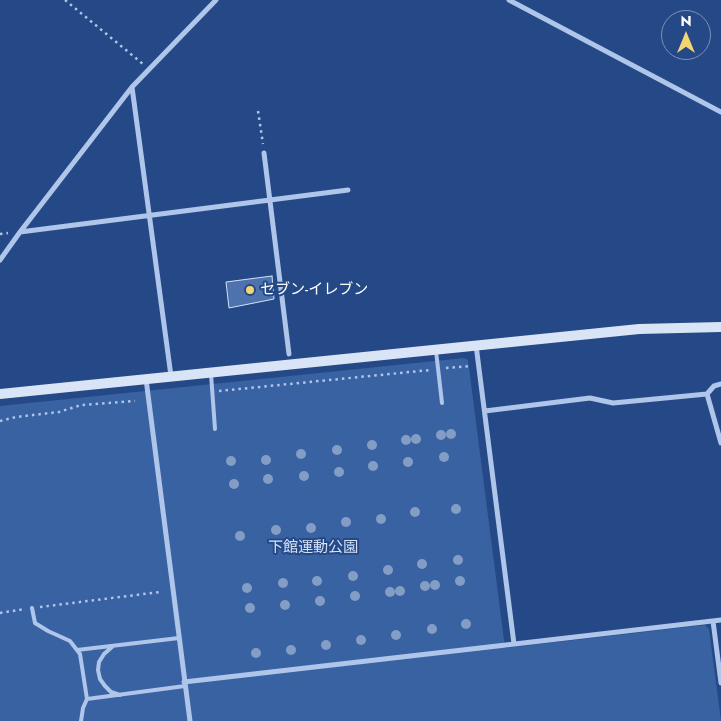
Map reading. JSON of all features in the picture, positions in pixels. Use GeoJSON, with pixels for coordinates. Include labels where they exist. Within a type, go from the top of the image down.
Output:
{"type":"FeatureCollection","features":[{"type":"Feature","properties":{"kind":"street"},"geometry":{"type":"LineString","coordinates":[[0,260],[132,87],[216,0]]}},
{"type":"Feature","properties":{"kind":"street"},"geometry":{"type":"LineString","coordinates":[[509,0],[721,112]]}},
{"type":"Feature","properties":{"kind":"street"},"geometry":{"type":"LineString","coordinates":[[132,87],[171,376]]}},
{"type":"Feature","properties":{"kind":"street"},"geometry":{"type":"LineString","coordinates":[[264,153],[289,354]]}},
{"type":"Feature","properties":{"kind":"street"},"geometry":{"type":"LineString","coordinates":[[20,232],[348,190]]}},
{"type":"Feature","properties":{"kind":"street"},"geometry":{"type":"LineString","coordinates":[[0,394],[639,328],[721,328]]}},
{"type":"Feature","properties":{"kind":"street"},"geometry":{"type":"LineString","coordinates":[[476,345],[514,644]]}},
{"type":"Feature","properties":{"kind":"street"},"geometry":{"type":"LineString","coordinates":[[146,379],[190,721]]}},
{"type":"Feature","properties":{"kind":"street"},"geometry":{"type":"LineString","coordinates":[[485,411],[590,398],[613,403],[707,394],[714,386],[721,384]]}},
{"type":"Feature","properties":{"kind":"street"},"geometry":{"type":"LineString","coordinates":[[707,394],[721,443]]}},
{"type":"Feature","properties":{"kind":"street"},"geometry":{"type":"LineString","coordinates":[[185,684],[721,620]]}},
{"type":"Feature","properties":{"kind":"street"},"geometry":{"type":"LineString","coordinates":[[712,621],[721,683]]}},
{"type":"Feature","properties":{"kind":"lane"},"geometry":{"type":"LineString","coordinates":[[436,349],[442,403]]}},
{"type":"Feature","properties":{"kind":"lane"},"geometry":{"type":"LineString","coordinates":[[211,372],[215,428]]}},
{"type":"Feature","properties":{"kind":"lane"},"geometry":{"type":"LineString","coordinates":[[32,608],[35,623],[70,641],[80,654],[87,699],[81,721]]}},
{"type":"Feature","properties":{"kind":"lane"},"geometry":{"type":"LineString","coordinates":[[77,650],[179,638]]}},
{"type":"Feature","properties":{"kind":"lane"},"geometry":{"type":"LineString","coordinates":[[118,645],[110,648],[104,654],[98,670],[104,686],[111,692],[128,694]]}},
{"type":"Feature","properties":{"kind":"lane"},"geometry":{"type":"LineString","coordinates":[[87,699],[185,684]]}},
{"type":"Feature","properties":{"kind":"path"},"geometry":{"type":"LineString","coordinates":[[65,0],[149,70]]}},
{"type":"Feature","properties":{"kind":"path"},"geometry":{"type":"LineString","coordinates":[[258,111],[264,153]]}},
{"type":"Feature","properties":{"kind":"path"},"geometry":{"type":"LineString","coordinates":[[213,392],[470,366]]}},
{"type":"Feature","properties":{"kind":"path"},"geometry":{"type":"LineString","coordinates":[[0,421],[16,417],[60,412],[81,405],[135,401]]}},
{"type":"Feature","properties":{"kind":"path"},"geometry":{"type":"LineString","coordinates":[[0,612],[160,592]]}},
{"type":"Feature","properties":{"kind":"green space","name":"下館運動公園"},"geometry":{"type":"Polygon","coordinates":[[[464,358],[468,360],[505,648],[705,625],[709,629],[721,721],[0,721],[0,406],[464,358]]]}},
{"type":"Feature","properties":{"kind":"building","name":"セブン-イレブン"},"geometry":{"type":"Polygon","coordinates":[[[272,276],[274,299],[229,308],[226,282],[272,276]]]}},
{"type":"Feature","properties":{"kind":"place","name":"セブン-イレブン"},"geometry":{"type":"Point","coordinates":[250,290]}}]}
